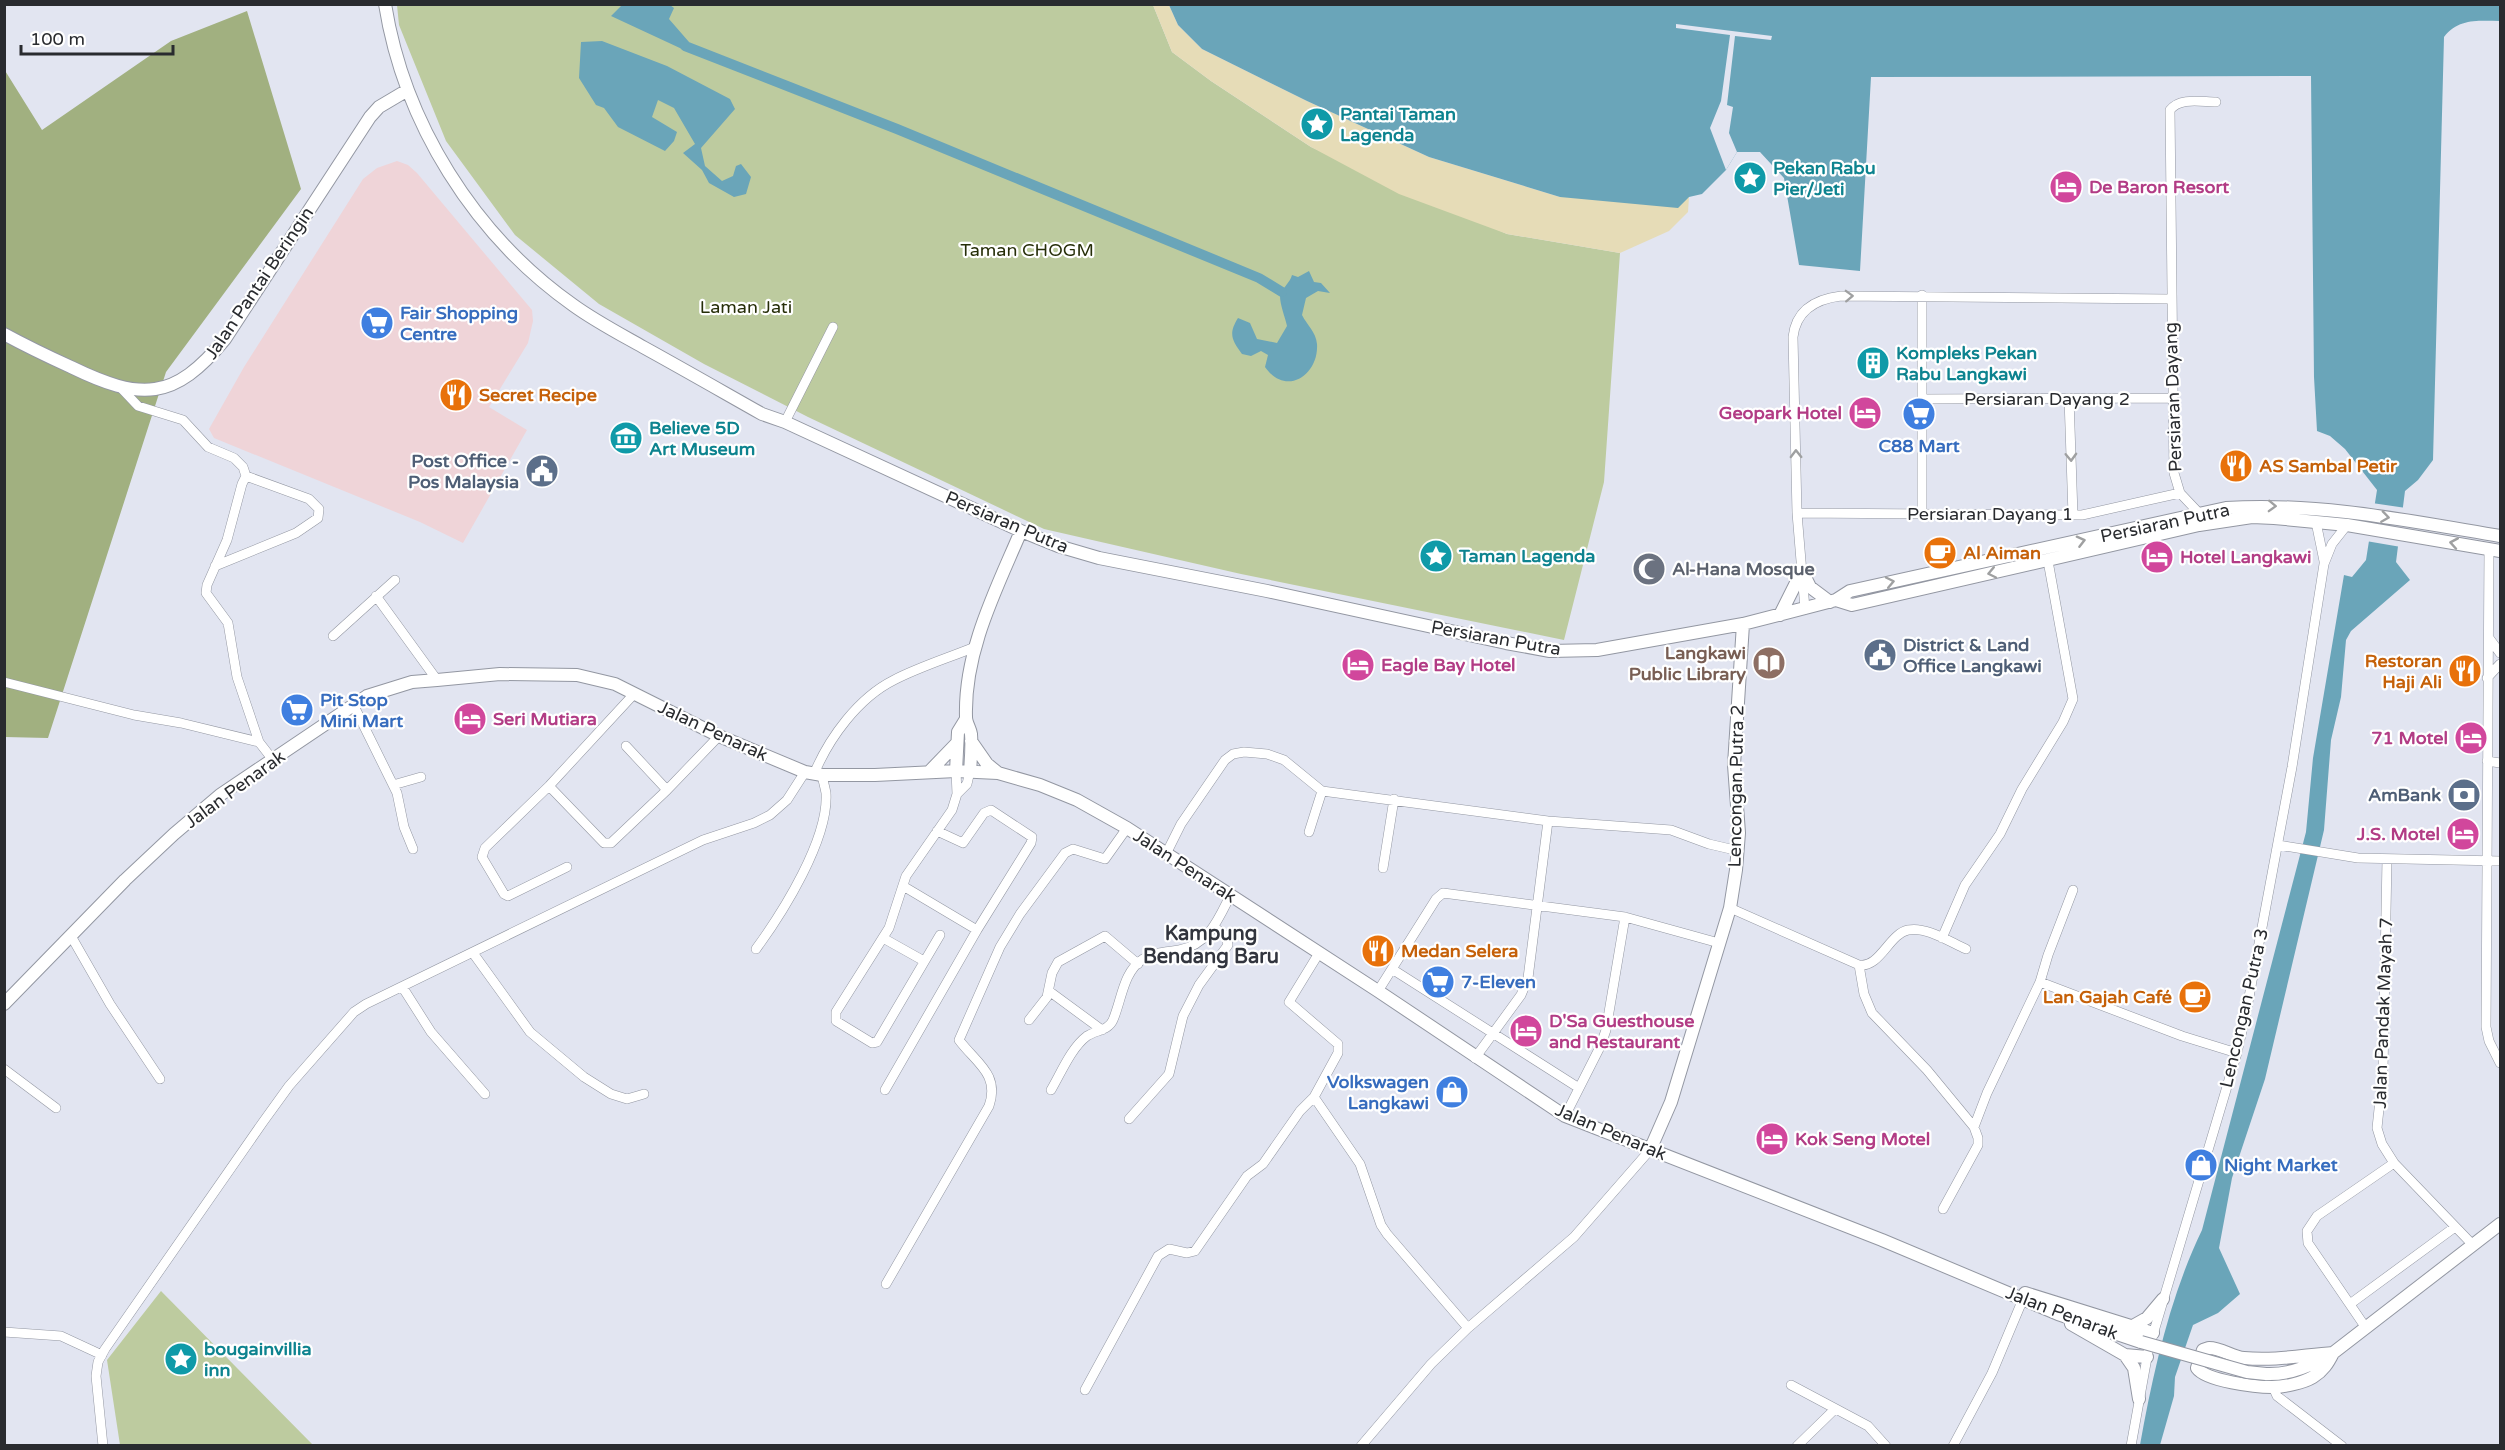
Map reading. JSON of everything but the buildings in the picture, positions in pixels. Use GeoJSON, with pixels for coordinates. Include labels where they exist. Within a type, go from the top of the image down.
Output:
{"type":"FeatureCollection","features":[{"type":"Feature","properties":{"kind":"main road","name":"Persiaran Putra"},"geometry":{"type":"LineString","coordinates":[[385,4],[392,43],[406,91],[425,131],[469,201],[493,232],[542,280],[573,306],[762,414],[785,422],[1021,531],[1058,546],[1099,558],[1267,591],[1506,644],[1550,651],[1597,650],[1743,624],[1833,601],[1850,591],[2047,549],[2198,512],[2261,506],[2362,514],[2500,536]]}},
{"type":"Feature","properties":{"kind":"main road","name":"Jalan Pantai Beringin"},"geometry":{"type":"LineString","coordinates":[[4,334],[86,375],[121,388],[136,391],[151,390],[185,378],[199,369],[225,339],[370,117],[378,107],[406,91]]}},
{"type":"Feature","properties":{"kind":"main road","name":"Persiaran Putra"},"geometry":{"type":"LineString","coordinates":[[1833,601],[1852,605],[2226,520],[2252,517],[2353,526],[2495,550]]}},
{"type":"Feature","properties":{"kind":"main road"},"geometry":{"type":"LineString","coordinates":[[970,771],[971,732],[966,719],[975,647],[987,610],[1021,531]]}},
{"type":"Feature","properties":{"kind":"main road"},"geometry":{"type":"LineString","coordinates":[[1802,571],[1810,587],[1833,601]]}},
{"type":"Feature","properties":{"kind":"main road"},"geometry":{"type":"LineString","coordinates":[[1780,615],[1802,571]]}},
{"type":"Feature","properties":{"kind":"main road","name":"Lencongan Putra 2"},"geometry":{"type":"LineString","coordinates":[[1650,1150],[1671,1102],[1730,908],[1739,851],[1734,765],[1743,624]]}},
{"type":"Feature","properties":{"kind":"main road","name":"Jalan Penarak"},"geometry":{"type":"LineString","coordinates":[[4,1004],[174,834],[220,795],[367,696],[412,682],[500,674],[577,675],[606,681],[719,736],[813,773],[875,775],[956,771],[998,773],[1040,785],[1077,800],[1127,828],[1565,1116],[1871,1236],[2058,1314],[2141,1342],[2240,1371],[2266,1374],[2294,1371],[2313,1365],[2333,1353],[2500,1224]]}},
{"type":"Feature","properties":{"kind":"main road"},"geometry":{"type":"LineString","coordinates":[[956,771],[958,732],[966,719]]}},
{"type":"Feature","properties":{"kind":"main road"},"geometry":{"type":"LineString","coordinates":[[971,741],[987,764],[998,773]]}},
{"type":"Feature","properties":{"kind":"main road"},"geometry":{"type":"LineString","coordinates":[[929,772],[958,742]]}},
{"type":"Feature","properties":{"kind":"main road"},"geometry":{"type":"LineString","coordinates":[[2009,1293],[2036,1296],[2153,1333]]}},
{"type":"Feature","properties":{"kind":"main road"},"geometry":{"type":"LineString","coordinates":[[2131,1327],[2147,1318],[2163,1299]]}},
{"type":"Feature","properties":{"kind":"main road"},"geometry":{"type":"LineString","coordinates":[[2058,1314],[2083,1332],[2125,1355],[2147,1357]]}},
{"type":"Feature","properties":{"kind":"main road"},"geometry":{"type":"LineString","coordinates":[[2217,1348],[2241,1358],[2266,1359],[2333,1353],[2327,1366],[2312,1378],[2273,1387],[2238,1383],[2210,1377],[2200,1372],[2197,1368],[2203,1350],[2217,1348]]}},
{"type":"Feature","properties":{"kind":"main road"},"geometry":{"type":"LineString","coordinates":[[2125,1355],[2134,1368],[2139,1399]]}},
{"type":"Feature","properties":{"kind":"street","name":"Persiaran Dayang"},"geometry":{"type":"LineString","coordinates":[[2180,493],[2174,473],[2172,398],[2170,110],[2174,105],[2182,102],[2216,102]]}},
{"type":"Feature","properties":{"kind":"street"},"geometry":{"type":"LineString","coordinates":[[1922,295],[1922,514]]}},
{"type":"Feature","properties":{"kind":"street"},"geometry":{"type":"LineString","coordinates":[[1804,609],[1797,513],[1794,328],[1804,311],[1820,301],[1841,296],[2170,299]]}},
{"type":"Feature","properties":{"kind":"street"},"geometry":{"type":"LineString","coordinates":[[785,422],[833,327]]}},
{"type":"Feature","properties":{"kind":"street"},"geometry":{"type":"LineString","coordinates":[[121,388],[138,406],[183,420],[208,447],[234,458],[243,467],[246,476],[227,540],[207,585],[206,593],[228,623],[237,677],[259,742],[273,760]]}},
{"type":"Feature","properties":{"kind":"street"},"geometry":{"type":"LineString","coordinates":[[2070,398],[2073,515]]}},
{"type":"Feature","properties":{"kind":"street","name":"Persiaran Dayang 2"},"geometry":{"type":"LineString","coordinates":[[1922,399],[2172,398]]}},
{"type":"Feature","properties":{"kind":"street"},"geometry":{"type":"LineString","coordinates":[[215,566],[296,533],[318,518],[319,509],[309,499],[246,476]]}},
{"type":"Feature","properties":{"kind":"street"},"geometry":{"type":"LineString","coordinates":[[2180,493],[2198,512]]}},
{"type":"Feature","properties":{"kind":"street","name":"Persiaran Dayang 1"},"geometry":{"type":"LineString","coordinates":[[1797,513],[2073,515],[2180,493]]}},
{"type":"Feature","properties":{"kind":"street"},"geometry":{"type":"LineString","coordinates":[[2316,522],[2324,564]]}},
{"type":"Feature","properties":{"kind":"street"},"geometry":{"type":"LineString","coordinates":[[2324,564],[2331,544],[2353,526]]}},
{"type":"Feature","properties":{"kind":"street"},"geometry":{"type":"LineString","coordinates":[[2495,550],[2487,678],[2486,1027],[2489,1041],[2500,1063]]}},
{"type":"Feature","properties":{"kind":"street"},"geometry":{"type":"LineString","coordinates":[[1942,938],[1965,885],[2000,834],[2022,789],[2063,722],[2073,699],[2048,561]]}},
{"type":"Feature","properties":{"kind":"street","name":"Lencongan Putra 3"},"geometry":{"type":"LineString","coordinates":[[2131,1446],[2153,1333],[2237,1053],[2278,845],[2324,564]]}},
{"type":"Feature","properties":{"kind":"street"},"geometry":{"type":"LineString","coordinates":[[333,636],[395,580]]}},
{"type":"Feature","properties":{"kind":"street"},"geometry":{"type":"LineString","coordinates":[[376,596],[437,680]]}},
{"type":"Feature","properties":{"kind":"street"},"geometry":{"type":"LineString","coordinates":[[2488,636],[2494,648],[2500,653]]}},
{"type":"Feature","properties":{"kind":"street"},"geometry":{"type":"LineString","coordinates":[[103,1446],[96,1376],[98,1362],[102,1355],[289,1086],[354,1012],[366,1004],[404,988],[703,840],[754,823],[770,815],[813,773],[836,733],[875,692],[893,681],[975,647]]}},
{"type":"Feature","properties":{"kind":"street"},"geometry":{"type":"LineString","coordinates":[[2487,678],[2500,664]]}},
{"type":"Feature","properties":{"kind":"street"},"geometry":{"type":"LineString","coordinates":[[4,682],[134,716],[181,723],[259,742]]}},
{"type":"Feature","properties":{"kind":"street"},"geometry":{"type":"LineString","coordinates":[[567,867],[508,896],[504,894],[482,857],[485,848],[549,786],[634,694]]}},
{"type":"Feature","properties":{"kind":"street"},"geometry":{"type":"LineString","coordinates":[[354,704],[393,785],[413,849]]}},
{"type":"Feature","properties":{"kind":"street"},"geometry":{"type":"LineString","coordinates":[[549,786],[604,843],[608,844],[667,790],[719,736]]}},
{"type":"Feature","properties":{"kind":"street"},"geometry":{"type":"LineString","coordinates":[[626,746],[667,790]]}},
{"type":"Feature","properties":{"kind":"street"},"geometry":{"type":"LineString","coordinates":[[1166,854],[1181,824],[1225,760],[1233,754],[1244,752],[1267,754],[1284,760],[1323,791],[1548,821],[1671,830],[1739,851]]}},
{"type":"Feature","properties":{"kind":"street"},"geometry":{"type":"LineString","coordinates":[[2487,761],[2500,763]]}},
{"type":"Feature","properties":{"kind":"street"},"geometry":{"type":"LineString","coordinates":[[940,935],[880,1040],[872,1043],[836,1021],[836,1012],[889,928],[903,886],[914,863],[952,810],[957,794],[956,771]]}},
{"type":"Feature","properties":{"kind":"street"},"geometry":{"type":"LineString","coordinates":[[957,794],[967,784],[970,771]]}},
{"type":"Feature","properties":{"kind":"street"},"geometry":{"type":"LineString","coordinates":[[756,949],[778,917],[817,840],[826,793],[813,773]]}},
{"type":"Feature","properties":{"kind":"street"},"geometry":{"type":"LineString","coordinates":[[393,785],[422,777]]}},
{"type":"Feature","properties":{"kind":"street"},"geometry":{"type":"LineString","coordinates":[[1309,832],[1323,791]]}},
{"type":"Feature","properties":{"kind":"street"},"geometry":{"type":"LineString","coordinates":[[1383,868],[1394,799]]}},
{"type":"Feature","properties":{"kind":"street"},"geometry":{"type":"LineString","coordinates":[[885,1090],[977,930],[1031,843],[1032,837],[991,810],[984,813],[963,843],[937,831]]}},
{"type":"Feature","properties":{"kind":"street"},"geometry":{"type":"LineString","coordinates":[[1476,1058],[1491,1033],[1521,994],[1528,978],[1548,821]]}},
{"type":"Feature","properties":{"kind":"street"},"geometry":{"type":"LineString","coordinates":[[886,1284],[989,1106],[993,1094],[992,1083],[987,1073],[959,1040],[1000,947],[1020,914],[1065,853],[1074,849],[1105,859],[1127,828]]}},
{"type":"Feature","properties":{"kind":"street"},"geometry":{"type":"LineString","coordinates":[[2278,845],[2358,858],[2500,861]]}},
{"type":"Feature","properties":{"kind":"street","name":"Jalan Pandak Mayah 7"},"geometry":{"type":"LineString","coordinates":[[2387,858],[2383,1071],[2378,1128],[2382,1144],[2394,1163],[2472,1244]]}},
{"type":"Feature","properties":{"kind":"street"},"geometry":{"type":"LineString","coordinates":[[903,886],[977,930]]}},
{"type":"Feature","properties":{"kind":"street"},"geometry":{"type":"LineString","coordinates":[[1974,1127],[1987,1093],[2040,982],[2073,890]]}},
{"type":"Feature","properties":{"kind":"street"},"geometry":{"type":"LineString","coordinates":[[1378,991],[1436,899],[1443,893],[1625,917],[1719,943]]}},
{"type":"Feature","properties":{"kind":"street"},"geometry":{"type":"LineString","coordinates":[[1051,1090],[1077,1046],[1086,1037],[1102,1030],[1113,1021],[1127,978],[1138,964],[1152,955],[1194,946],[1205,939],[1230,896]]}},
{"type":"Feature","properties":{"kind":"street"},"geometry":{"type":"LineString","coordinates":[[1730,908],[1859,965],[1870,963],[1900,933],[1908,929],[1942,938],[1966,950]]}},
{"type":"Feature","properties":{"kind":"street"},"geometry":{"type":"LineString","coordinates":[[1565,1116],[1606,1030],[1625,917]]}},
{"type":"Feature","properties":{"kind":"street"},"geometry":{"type":"LineString","coordinates":[[1129,1119],[1169,1074],[1183,1017],[1199,984],[1228,945],[1226,936],[1214,927]]}},
{"type":"Feature","properties":{"kind":"street"},"geometry":{"type":"LineString","coordinates":[[72,936],[110,1004],[160,1079]]}},
{"type":"Feature","properties":{"kind":"street"},"geometry":{"type":"LineString","coordinates":[[1029,1020],[1042,1005],[1049,991],[1052,973],[1058,962],[1105,936],[1138,964]]}},
{"type":"Feature","properties":{"kind":"street"},"geometry":{"type":"LineString","coordinates":[[883,938],[924,961]]}},
{"type":"Feature","properties":{"kind":"street"},"geometry":{"type":"LineString","coordinates":[[473,953],[530,1032],[599,1088],[627,1099],[644,1094]]}},
{"type":"Feature","properties":{"kind":"street"},"geometry":{"type":"LineString","coordinates":[[1085,1389],[1158,1256],[1170,1249],[1187,1253],[1195,1251],[1247,1176],[1263,1164],[1300,1111],[1314,1097],[1338,1053],[1338,1044],[1289,1002],[1319,953]]}},
{"type":"Feature","properties":{"kind":"street"},"geometry":{"type":"LineString","coordinates":[[1859,965],[1864,994],[1872,1013],[1928,1070],[1974,1127],[1978,1138],[1978,1145],[1943,1209]]}},
{"type":"Feature","properties":{"kind":"street"},"geometry":{"type":"LineString","coordinates":[[1392,969],[1578,1088]]}},
{"type":"Feature","properties":{"kind":"street"},"geometry":{"type":"LineString","coordinates":[[2040,982],[2182,1036],[2237,1053]]}},
{"type":"Feature","properties":{"kind":"street"},"geometry":{"type":"LineString","coordinates":[[404,988],[431,1032],[485,1094]]}},
{"type":"Feature","properties":{"kind":"street"},"geometry":{"type":"LineString","coordinates":[[1049,991],[1102,1030]]}},
{"type":"Feature","properties":{"kind":"street"},"geometry":{"type":"LineString","coordinates":[[4,1069],[56,1108]]}},
{"type":"Feature","properties":{"kind":"street"},"geometry":{"type":"LineString","coordinates":[[1314,1097],[1360,1164],[1381,1225],[1468,1328]]}},
{"type":"Feature","properties":{"kind":"street"},"geometry":{"type":"LineString","coordinates":[[1362,1446],[1410,1386],[1468,1328],[1574,1237],[1650,1150]]}},
{"type":"Feature","properties":{"kind":"street"},"geometry":{"type":"LineString","coordinates":[[2366,1328],[2308,1243],[2307,1231],[2317,1216],[2394,1163]]}},
{"type":"Feature","properties":{"kind":"street"},"geometry":{"type":"LineString","coordinates":[[2350,1304],[2455,1227]]}},
{"type":"Feature","properties":{"kind":"street"},"geometry":{"type":"LineString","coordinates":[[1953,1446],[1992,1373],[2023,1299]]}},
{"type":"Feature","properties":{"kind":"street"},"geometry":{"type":"LineString","coordinates":[[4,1332],[61,1336],[102,1355]]}},
{"type":"Feature","properties":{"kind":"street"},"geometry":{"type":"LineString","coordinates":[[1791,1385],[1868,1426],[1886,1446]]}},
{"type":"Feature","properties":{"kind":"street"},"geometry":{"type":"LineString","coordinates":[[2273,1387],[2277,1396],[2342,1446]]}},
{"type":"Feature","properties":{"kind":"street"},"geometry":{"type":"LineString","coordinates":[[1797,1446],[1835,1409]]}},
{"type":"Feature","properties":{"kind":"shaded area"},"geometry":{"type":"Polygon","coordinates":[[[397,161],[408,165],[417,173],[532,310],[533,321],[528,343],[489,407],[527,430],[463,543],[420,522],[214,438],[209,429],[244,367],[363,179],[377,168],[397,161]]]}},
{"type":"Feature","properties":{"kind":"green space","name":"Taman CHOGM"},"geometry":{"type":"Polygon","coordinates":[[[397,5],[1153,5],[1172,52],[1211,81],[1311,147],[1507,234],[1620,253],[1604,482],[1564,640],[1241,574],[1044,529],[808,417],[704,364],[599,304],[515,235],[446,141],[399,25],[397,5]]]}},
{"type":"Feature","properties":{"kind":"green space"},"geometry":{"type":"Polygon","coordinates":[[[247,11],[301,189],[166,372],[48,738],[5,737],[4,69],[42,130],[171,41],[247,11]]]}},
{"type":"Feature","properties":{"kind":"green space"},"geometry":{"type":"Polygon","coordinates":[[[161,1291],[313,1445],[120,1445],[107,1360],[161,1291]]]}},
{"type":"Feature","properties":{"kind":"sand","name":"Pantai Taman Lagenda"},"geometry":{"type":"Polygon","coordinates":[[[1153,5],[1169,5],[1178,25],[1202,49],[1307,101],[1429,157],[1560,197],[1689,197],[1688,212],[1669,231],[1620,253],[1507,234],[1399,194],[1311,147],[1211,81],[1172,52],[1153,5]]]}},
{"type":"Feature","properties":{"kind":"water"},"geometry":{"type":"Polygon","coordinates":[[[622,5],[670,5],[674,8],[669,19],[689,42],[682,49],[611,16],[622,5]]]}},
{"type":"Feature","properties":{"kind":"water"},"geometry":{"type":"Polygon","coordinates":[[[1169,5],[2500,5],[2500,21],[2469,22],[2456,26],[2444,37],[2433,460],[2418,480],[2405,491],[2396,562],[2410,580],[2351,631],[2346,640],[2341,697],[2331,740],[2324,830],[2265,1079],[2232,1178],[2219,1248],[2240,1294],[2218,1313],[2193,1325],[2175,1377],[2174,1396],[2160,1445],[2140,1445],[2157,1363],[2181,1281],[2202,1230],[2306,832],[2313,758],[2344,575],[2352,577],[2366,560],[2377,490],[2345,449],[2330,436],[2317,431],[2314,377],[2311,76],[1871,77],[1860,271],[1799,265],[1784,178],[1760,152],[1737,152],[1726,170],[1702,194],[1689,197],[1678,208],[1560,197],[1429,157],[1307,101],[1202,49],[1178,25],[1169,5]]]}},
{"type":"Feature","properties":{"kind":"water"},"geometry":{"type":"Polygon","coordinates":[[[602,41],[667,66],[730,99],[735,109],[701,148],[705,166],[722,181],[733,176],[736,166],[741,164],[751,177],[746,194],[734,197],[709,183],[702,170],[683,153],[695,144],[674,108],[658,100],[652,117],[677,132],[674,141],[665,151],[618,127],[604,108],[596,105],[579,78],[581,42],[602,41]]]}},
{"type":"Feature","properties":{"kind":"water"},"geometry":{"type":"Polygon","coordinates":[[[1309,271],[1314,282],[1321,283],[1330,293],[1318,291],[1306,298],[1302,315],[1315,336],[1316,355],[1307,373],[1291,381],[1282,380],[1273,376],[1265,367],[1268,355],[1261,351],[1251,356],[1242,354],[1232,337],[1233,328],[1238,318],[1250,323],[1257,339],[1277,343],[1287,326],[1281,293],[1292,275],[1298,277],[1309,271]]]}},
{"type":"Feature","properties":{"kind":"pier"},"geometry":{"type":"Polygon","coordinates":[[[1676,24],[1772,36],[1771,40],[1735,36],[1727,105],[1733,107],[1729,133],[1737,152],[1726,170],[1710,128],[1721,101],[1730,35],[1676,28],[1676,24]]]}},
{"type":"Feature","properties":{"kind":"pier"},"geometry":{"type":"Polygon","coordinates":[[[2372,503],[2406,508],[2401,547],[2366,541],[2372,503]]]}},
{"type":"Feature","properties":{"kind":"waterway"},"geometry":{"type":"LineString","coordinates":[[685,46],[897,129],[1259,278],[1282,292]]}},
{"type":"Feature","properties":{"kind":"place","name":"Pantai Taman Lagenda"},"geometry":{"type":"Point","coordinates":[1317,124]}},
{"type":"Feature","properties":{"kind":"place","name":"Pekan Rabu Pier/Jeti"},"geometry":{"type":"Point","coordinates":[1750,178]}},
{"type":"Feature","properties":{"kind":"place","name":"De Baron Resort"},"geometry":{"type":"Point","coordinates":[2066,187]}},
{"type":"Feature","properties":{"kind":"place","name":"Fair Shopping Centre"},"geometry":{"type":"Point","coordinates":[377,323]}},
{"type":"Feature","properties":{"kind":"place","name":"Kompleks Pekan Rabu Langkawi"},"geometry":{"type":"Point","coordinates":[1873,363]}},
{"type":"Feature","properties":{"kind":"place","name":"Secret Recipe"},"geometry":{"type":"Point","coordinates":[456,395]}},
{"type":"Feature","properties":{"kind":"place","name":"Geopark Hotel"},"geometry":{"type":"Point","coordinates":[1865,413]}},
{"type":"Feature","properties":{"kind":"place","name":"C88 Mart"},"geometry":{"type":"Point","coordinates":[1919,414]}},
{"type":"Feature","properties":{"kind":"place","name":"Believe 5D Art Museum"},"geometry":{"type":"Point","coordinates":[626,438]}},
{"type":"Feature","properties":{"kind":"place","name":"AS Sambal Petir"},"geometry":{"type":"Point","coordinates":[2236,466]}},
{"type":"Feature","properties":{"kind":"place","name":"Post Office - Pos Malaysia"},"geometry":{"type":"Point","coordinates":[542,471]}},
{"type":"Feature","properties":{"kind":"place","name":"Al Aiman"},"geometry":{"type":"Point","coordinates":[1940,553]}},
{"type":"Feature","properties":{"kind":"place","name":"Taman Lagenda"},"geometry":{"type":"Point","coordinates":[1436,556]}},
{"type":"Feature","properties":{"kind":"place","name":"Hotel Langkawi"},"geometry":{"type":"Point","coordinates":[2157,557]}},
{"type":"Feature","properties":{"kind":"place","name":"Al-Hana Mosque"},"geometry":{"type":"Point","coordinates":[1649,569]}},
{"type":"Feature","properties":{"kind":"place","name":"District & Land Office Langkawi"},"geometry":{"type":"Point","coordinates":[1880,655]}},
{"type":"Feature","properties":{"kind":"place","name":"Langkawi Public Library"},"geometry":{"type":"Point","coordinates":[1769,663]}},
{"type":"Feature","properties":{"kind":"place","name":"Eagle Bay Hotel"},"geometry":{"type":"Point","coordinates":[1358,665]}},
{"type":"Feature","properties":{"kind":"place","name":"Restoran Haji Ali"},"geometry":{"type":"Point","coordinates":[2465,671]}},
{"type":"Feature","properties":{"kind":"place","name":"Pit Stop Mini Mart"},"geometry":{"type":"Point","coordinates":[297,710]}},
{"type":"Feature","properties":{"kind":"place","name":"Seri Mutiara"},"geometry":{"type":"Point","coordinates":[470,719]}},
{"type":"Feature","properties":{"kind":"place","name":"71 Motel"},"geometry":{"type":"Point","coordinates":[2471,738]}},
{"type":"Feature","properties":{"kind":"place","name":"AmBank"},"geometry":{"type":"Point","coordinates":[2464,795]}},
{"type":"Feature","properties":{"kind":"place","name":"J.S. Motel"},"geometry":{"type":"Point","coordinates":[2463,834]}},
{"type":"Feature","properties":{"kind":"place","name":"Medan Selera"},"geometry":{"type":"Point","coordinates":[1378,951]}},
{"type":"Feature","properties":{"kind":"place","name":"7-Eleven"},"geometry":{"type":"Point","coordinates":[1438,982]}},
{"type":"Feature","properties":{"kind":"place","name":"Lan Gajah Café"},"geometry":{"type":"Point","coordinates":[2195,997]}},
{"type":"Feature","properties":{"kind":"place","name":"D'Sa Guesthouse and Restaurant"},"geometry":{"type":"Point","coordinates":[1526,1031]}},
{"type":"Feature","properties":{"kind":"place","name":"Volkswagen Langkawi"},"geometry":{"type":"Point","coordinates":[1452,1092]}},
{"type":"Feature","properties":{"kind":"place","name":"Kok Seng Motel"},"geometry":{"type":"Point","coordinates":[1772,1139]}},
{"type":"Feature","properties":{"kind":"place","name":"Night Market"},"geometry":{"type":"Point","coordinates":[2201,1165]}},
{"type":"Feature","properties":{"kind":"place","name":"bougainvillia inn"},"geometry":{"type":"Point","coordinates":[181,1359]}},
{"type":"Feature","properties":{"kind":"district","name":"Kampung Bendang Baru"},"geometry":{"type":"Point","coordinates":[1211,946]}},
{"type":"Feature","properties":{"kind":"park label","name":"Laman Jati"},"geometry":{"type":"Point","coordinates":[746,307]}}]}
